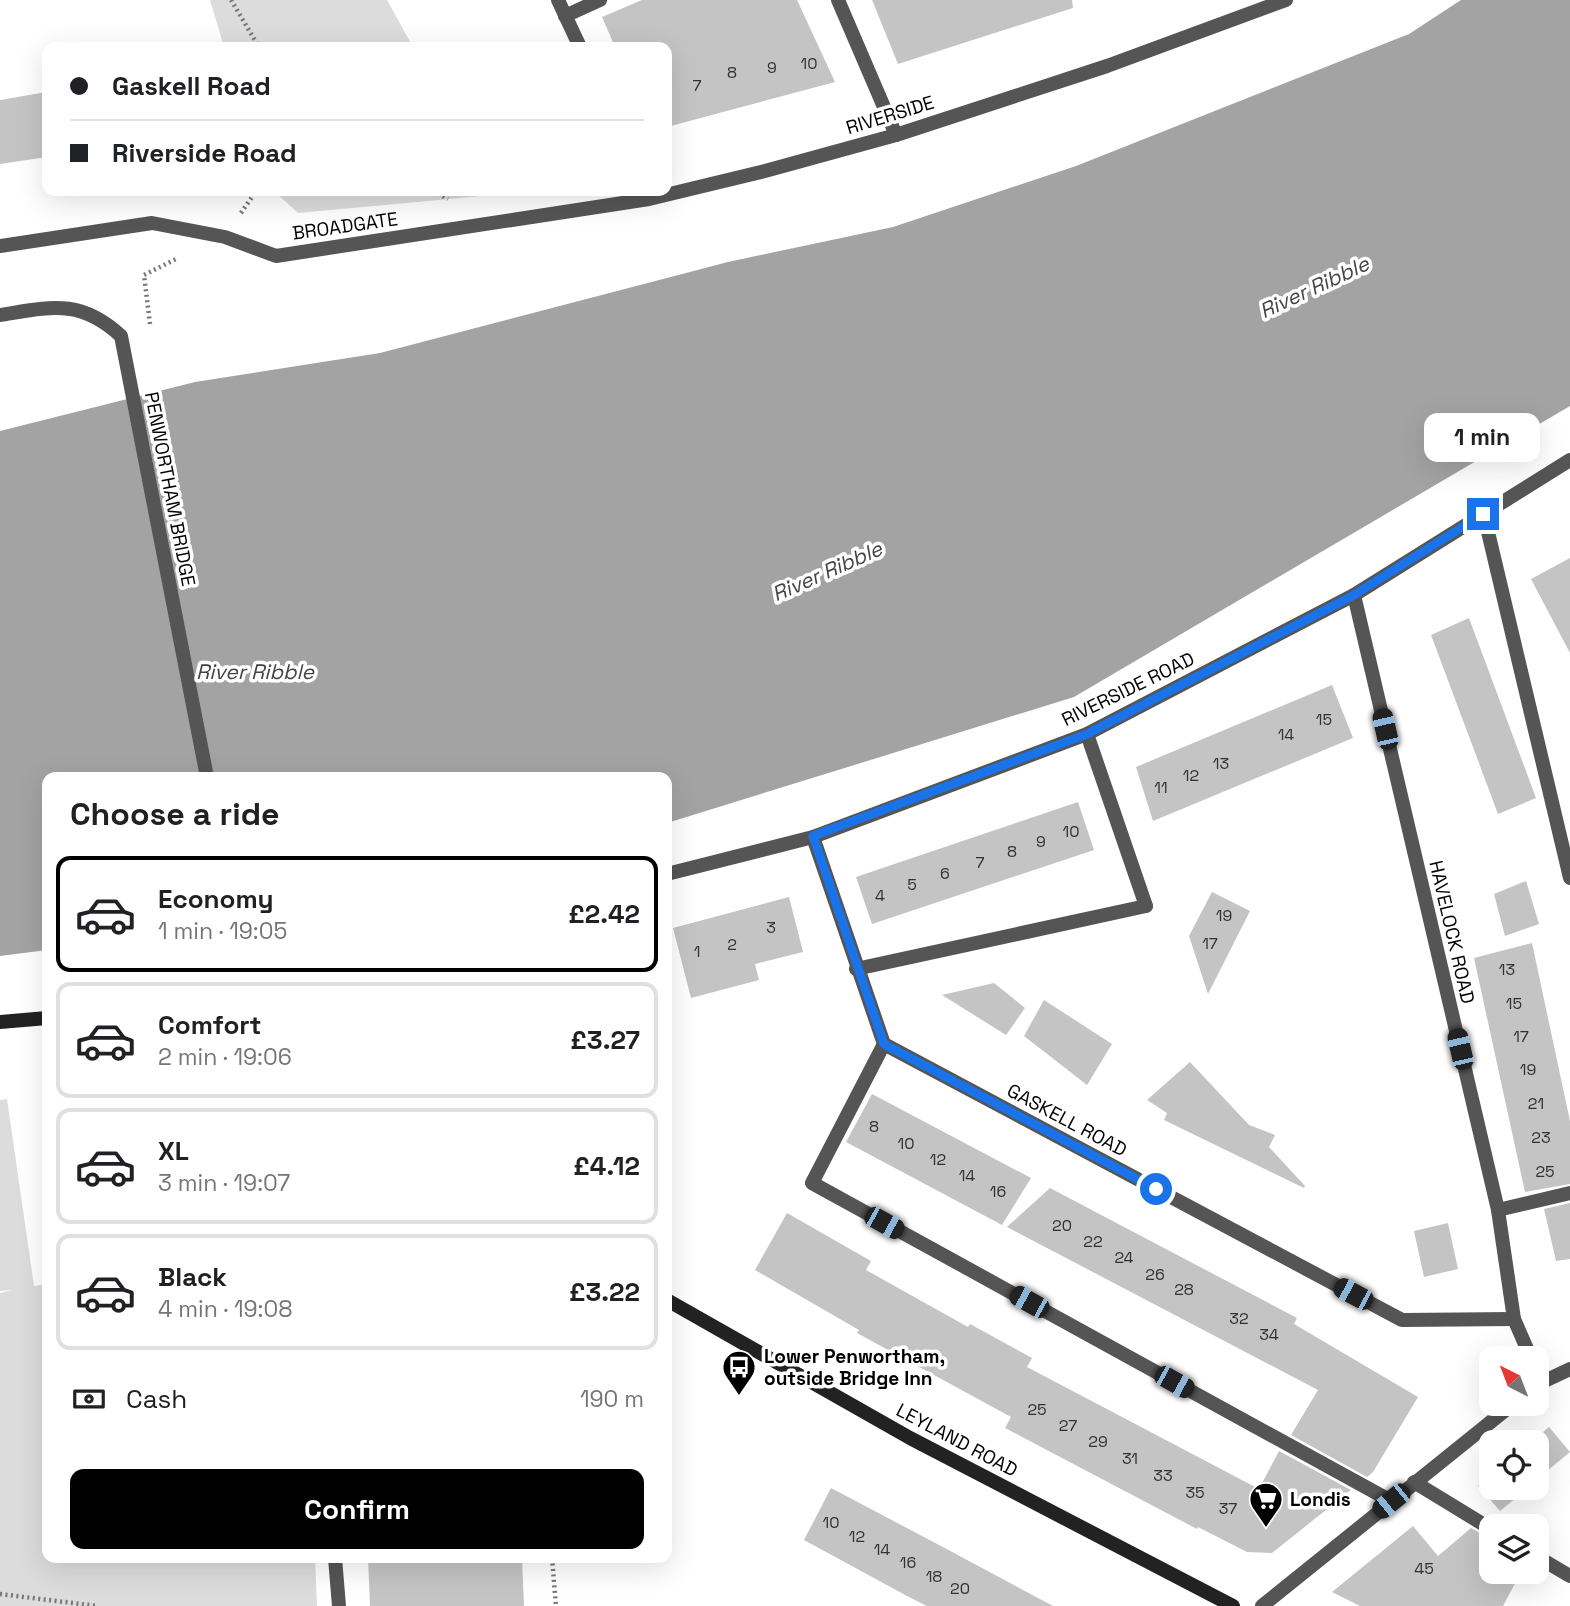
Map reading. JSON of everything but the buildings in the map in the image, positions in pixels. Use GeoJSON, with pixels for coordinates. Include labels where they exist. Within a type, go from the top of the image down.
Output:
{"type":"FeatureCollection","features":[{"type":"Feature","properties":{"kind":"main road"},"geometry":{"type":"LineString","coordinates":[[0,1022],[42,1018]]}},
{"type":"Feature","properties":{"kind":"main road","name":"LEYLAND ROAD"},"geometry":{"type":"LineString","coordinates":[[672,1303],[910,1438],[1233,1606]]}},
{"type":"Feature","properties":{"kind":"street"},"geometry":{"type":"LineString","coordinates":[[558,0],[578,42]]}},
{"type":"Feature","properties":{"kind":"street"},"geometry":{"type":"LineString","coordinates":[[565,16],[600,0]]}},
{"type":"Feature","properties":{"kind":"street"},"geometry":{"type":"LineString","coordinates":[[838,0],[895,135]]}},
{"type":"Feature","properties":{"kind":"street","name":"RIVERSIDE"},"geometry":{"type":"LineString","coordinates":[[672,189],[895,135],[1107,66],[1286,0]]}},
{"type":"Feature","properties":{"kind":"street","name":"RIVERSIDE"},"geometry":{"type":"LineString","coordinates":[[492,224],[642,196]]}},
{"type":"Feature","properties":{"kind":"street","name":"BROADGATE"},"geometry":{"type":"LineString","coordinates":[[0,246],[152,223],[225,237],[276,256],[492,224]]}},
{"type":"Feature","properties":{"kind":"street","name":"PENWORTHAM BRIDGE"},"geometry":{"type":"LineString","coordinates":[[0,316],[47,307],[75,309],[102,319],[121,336],[206,772]]}},
{"type":"Feature","properties":{"kind":"street","name":"RIVERSIDE ROAD"},"geometry":{"type":"LineString","coordinates":[[672,873],[813,836],[1087,734],[1354,595],[1570,460]]}},
{"type":"Feature","properties":{"kind":"street"},"geometry":{"type":"LineString","coordinates":[[1483,514],[1570,878]]}},
{"type":"Feature","properties":{"kind":"street","name":"HAVELOCK ROAD"},"geometry":{"type":"LineString","coordinates":[[1354,595],[1498,1210],[1514,1319],[1526,1346]]}},
{"type":"Feature","properties":{"kind":"street"},"geometry":{"type":"LineString","coordinates":[[856,969],[1146,906],[1087,734]]}},
{"type":"Feature","properties":{"kind":"street"},"geometry":{"type":"LineString","coordinates":[[813,836],[856,969],[884,1044],[812,1183],[1391,1501]]}},
{"type":"Feature","properties":{"kind":"street","name":"GASKELL ROAD"},"geometry":{"type":"LineString","coordinates":[[884,1044],[1402,1320],[1514,1319]]}},
{"type":"Feature","properties":{"kind":"street"},"geometry":{"type":"LineString","coordinates":[[1498,1210],[1570,1193]]}},
{"type":"Feature","properties":{"kind":"street"},"geometry":{"type":"LineString","coordinates":[[1549,1375],[1570,1369]]}},
{"type":"Feature","properties":{"kind":"street"},"geometry":{"type":"LineString","coordinates":[[1262,1606],[1498,1416]]}},
{"type":"Feature","properties":{"kind":"street"},"geometry":{"type":"LineString","coordinates":[[1414,1482],[1479,1522]]}},
{"type":"Feature","properties":{"kind":"street"},"geometry":{"type":"LineString","coordinates":[[335,1563],[339,1606]]}},
{"type":"Feature","properties":{"kind":"street"},"geometry":{"type":"LineString","coordinates":[[1549,1564],[1570,1576]]}},
{"type":"Feature","properties":{"kind":"path"},"geometry":{"type":"LineString","coordinates":[[231,0],[256,42]]}},
{"type":"Feature","properties":{"kind":"path"},"geometry":{"type":"LineString","coordinates":[[552,1563],[556,1606]]}},
{"type":"Feature","properties":{"kind":"path"},"geometry":{"type":"LineString","coordinates":[[0,1594],[97,1606]]}},
{"type":"Feature","properties":{"kind":"shaded area"},"geometry":{"type":"Polygon","coordinates":[[[210,0],[387,0],[410,42],[223,42],[210,0]]]}},
{"type":"Feature","properties":{"kind":"shaded area"},"geometry":{"type":"Polygon","coordinates":[[[279,196],[482,196],[298,213],[279,196]]]}},
{"type":"Feature","properties":{"kind":"shaded area"},"geometry":{"type":"Polygon","coordinates":[[[7,1099],[34,1286],[42,1285],[42,1563],[315,1563],[317,1606],[0,1606],[0,1293],[12,1290],[0,1291],[0,1100],[7,1099]]]}},
{"type":"Feature","properties":{"kind":"water","name":"River Ribble"},"geometry":{"type":"Polygon","coordinates":[[[1461,0],[1570,0],[1570,406],[1074,697],[672,821],[672,772],[42,772],[42,951],[0,956],[0,431],[195,382],[380,353],[728,262],[893,227],[1076,166],[1409,34],[1461,0]]]}},
{"type":"Feature","properties":{"kind":"place","name":"Lower Penwortham, outside Bridge Inn"},"geometry":{"type":"Point","coordinates":[739,1397]}},
{"type":"Feature","properties":{"kind":"place","name":"Londis"},"geometry":{"type":"Point","coordinates":[1266,1529]}},
{"type":"Feature","properties":{"kind":"route"},"geometry":{"type":"LineString","coordinates":[[1156,1189],[884,1044],[856,969],[813,836],[1087,734],[1354,595],[1483,514]]}}]}
